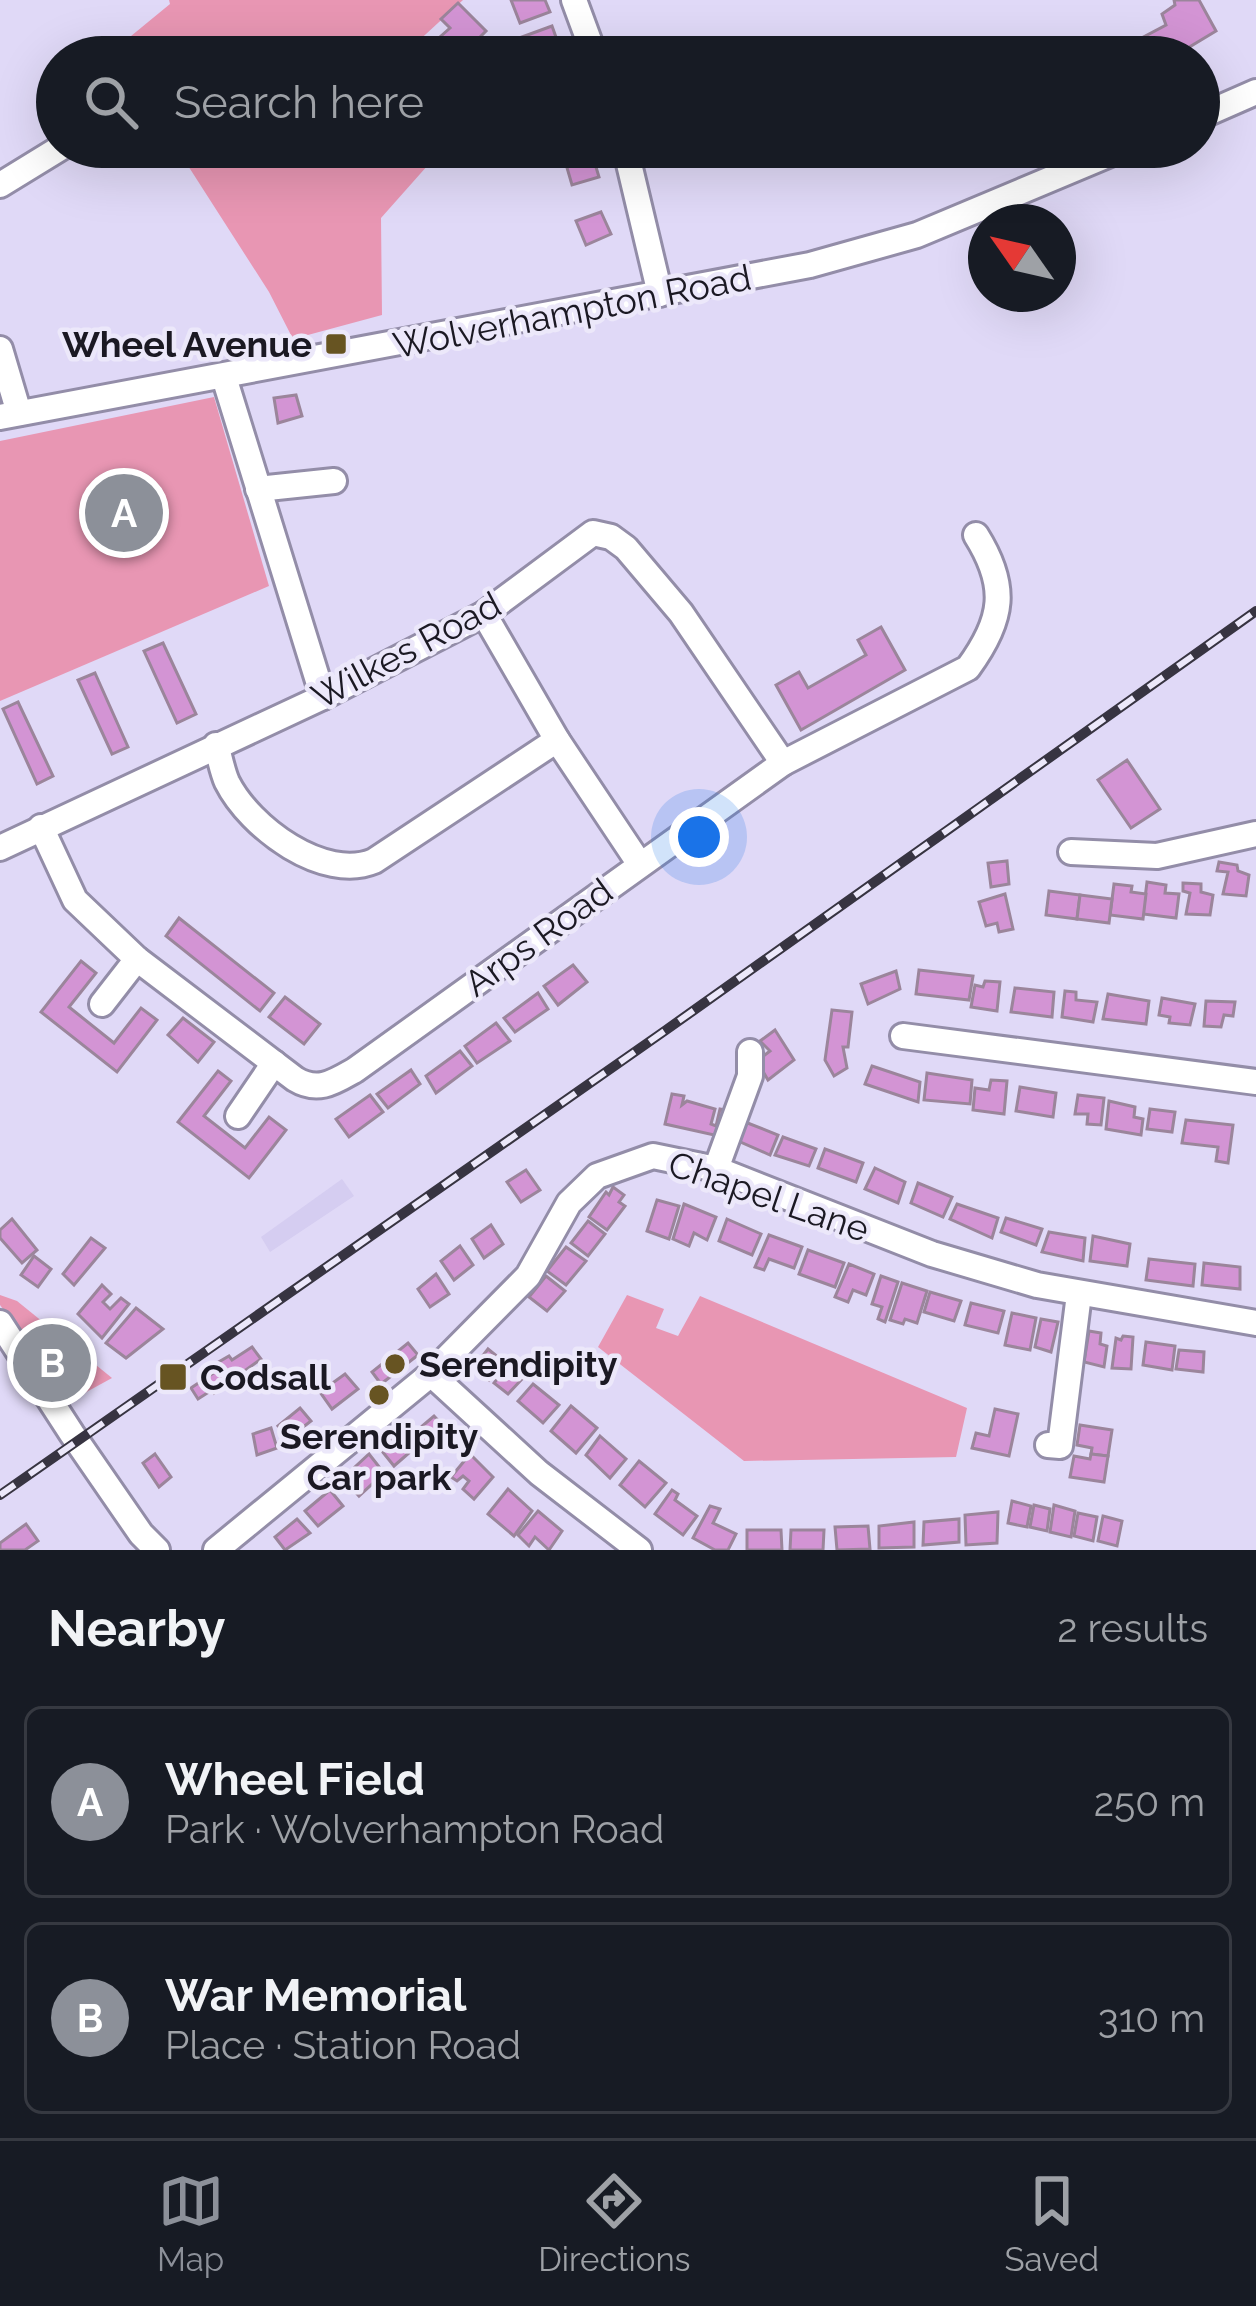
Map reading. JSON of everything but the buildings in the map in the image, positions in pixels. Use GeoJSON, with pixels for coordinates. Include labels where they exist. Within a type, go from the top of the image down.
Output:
{"type":"FeatureCollection","features":[{"type":"Feature","properties":{"kind":"street"},"geometry":{"type":"LineString","coordinates":[[574,0],[588,36]]}},
{"type":"Feature","properties":{"kind":"street"},"geometry":{"type":"LineString","coordinates":[[1220,108],[1256,92]]}},
{"type":"Feature","properties":{"kind":"street"},"geometry":{"type":"LineString","coordinates":[[0,184],[36,163]]}},
{"type":"Feature","properties":{"kind":"street"},"geometry":{"type":"LineString","coordinates":[[630,168],[660,294]]}},
{"type":"Feature","properties":{"kind":"street","name":"Wolverhampton Road"},"geometry":{"type":"LineString","coordinates":[[10,415],[810,265],[917,235],[1077,168]]}},
{"type":"Feature","properties":{"kind":"street"},"geometry":{"type":"LineString","coordinates":[[0,349],[10,415]]}},
{"type":"Feature","properties":{"kind":"street"},"geometry":{"type":"LineString","coordinates":[[224,377],[323,697]]}},
{"type":"Feature","properties":{"kind":"street"},"geometry":{"type":"LineString","coordinates":[[258,489],[334,482]]}},
{"type":"Feature","properties":{"kind":"street","name":"Wilkes Road"},"geometry":{"type":"LineString","coordinates":[[0,848],[323,697],[484,614],[593,533],[611,537],[626,548],[681,613],[783,763]]}},
{"type":"Feature","properties":{"kind":"street","name":"Arps Road"},"geometry":{"type":"LineString","coordinates":[[41,827],[75,900],[137,959],[305,1085],[327,1086],[783,763],[968,668],[986,644],[1001,592],[995,564],[976,535]]}},
{"type":"Feature","properties":{"kind":"street"},"geometry":{"type":"LineString","coordinates":[[484,614],[556,740],[639,862]]}},
{"type":"Feature","properties":{"kind":"street"},"geometry":{"type":"LineString","coordinates":[[216,746],[228,784],[271,836],[329,864],[353,870],[374,861],[556,740]]}},
{"type":"Feature","properties":{"kind":"street"},"geometry":{"type":"LineString","coordinates":[[1071,852],[1157,856],[1256,834]]}},
{"type":"Feature","properties":{"kind":"street"},"geometry":{"type":"LineString","coordinates":[[102,1004],[137,959]]}},
{"type":"Feature","properties":{"kind":"street"},"geometry":{"type":"LineString","coordinates":[[903,1036],[1256,1082]]}},
{"type":"Feature","properties":{"kind":"street"},"geometry":{"type":"LineString","coordinates":[[716,1169],[750,1076],[750,1052]]}},
{"type":"Feature","properties":{"kind":"street"},"geometry":{"type":"LineString","coordinates":[[238,1116],[274,1063]]}},
{"type":"Feature","properties":{"kind":"street","name":"Chapel Lane"},"geometry":{"type":"LineString","coordinates":[[216,1550],[431,1374],[528,1276],[569,1203],[597,1176],[652,1156],[716,1169],[932,1254],[1079,1294],[1256,1323]]}},
{"type":"Feature","properties":{"kind":"street"},"geometry":{"type":"LineString","coordinates":[[1048,1445],[1060,1446],[1079,1294]]}},
{"type":"Feature","properties":{"kind":"street"},"geometry":{"type":"LineString","coordinates":[[0,1323],[141,1534],[157,1550]]}},
{"type":"Feature","properties":{"kind":"street"},"geometry":{"type":"LineString","coordinates":[[431,1374],[539,1474],[639,1550]]}},
{"type":"Feature","properties":{"kind":"shaded area"},"geometry":{"type":"Polygon","coordinates":[[[169,0],[463,0],[424,36],[131,36],[169,0]]]}},
{"type":"Feature","properties":{"kind":"shaded area"},"geometry":{"type":"Polygon","coordinates":[[[189,168],[425,168],[381,218],[382,315],[293,339],[269,292],[189,168]]]}},
{"type":"Feature","properties":{"kind":"shaded area"},"geometry":{"type":"Polygon","coordinates":[[[214,397],[269,586],[0,701],[0,441],[214,397]]]}},
{"type":"Feature","properties":{"kind":"shaded area"},"geometry":{"type":"Polygon","coordinates":[[[342,1179],[354,1196],[270,1252],[261,1237],[342,1179]]]}},
{"type":"Feature","properties":{"kind":"shaded area"},"geometry":{"type":"Polygon","coordinates":[[[0,1295],[17,1301],[112,1378],[70,1401],[0,1305],[0,1295]]]}},
{"type":"Feature","properties":{"kind":"shaded area"},"geometry":{"type":"Polygon","coordinates":[[[627,1295],[664,1309],[656,1328],[678,1336],[700,1296],[967,1408],[956,1457],[744,1461],[598,1347],[627,1295]]]}},
{"type":"Feature","properties":{"kind":"railway"},"geometry":{"type":"LineString","coordinates":[[0,1495],[1256,611]]}},
{"type":"Feature","properties":{"kind":"place","name":"Wheel Avenue"},"geometry":{"type":"Point","coordinates":[336,344]}},
{"type":"Feature","properties":{"kind":"place","name":"Wheel Field"},"geometry":{"type":"Point","coordinates":[124,513]}},
{"type":"Feature","properties":{"kind":"place","name":"War Memorial"},"geometry":{"type":"Point","coordinates":[52,1363]}},
{"type":"Feature","properties":{"kind":"place","name":"Serendipity"},"geometry":{"type":"Point","coordinates":[395,1364]}},
{"type":"Feature","properties":{"kind":"place","name":"Codsall"},"geometry":{"type":"Point","coordinates":[173,1377]}},
{"type":"Feature","properties":{"kind":"place","name":"Serendipity Car park"},"geometry":{"type":"Point","coordinates":[379,1395]}}]}
